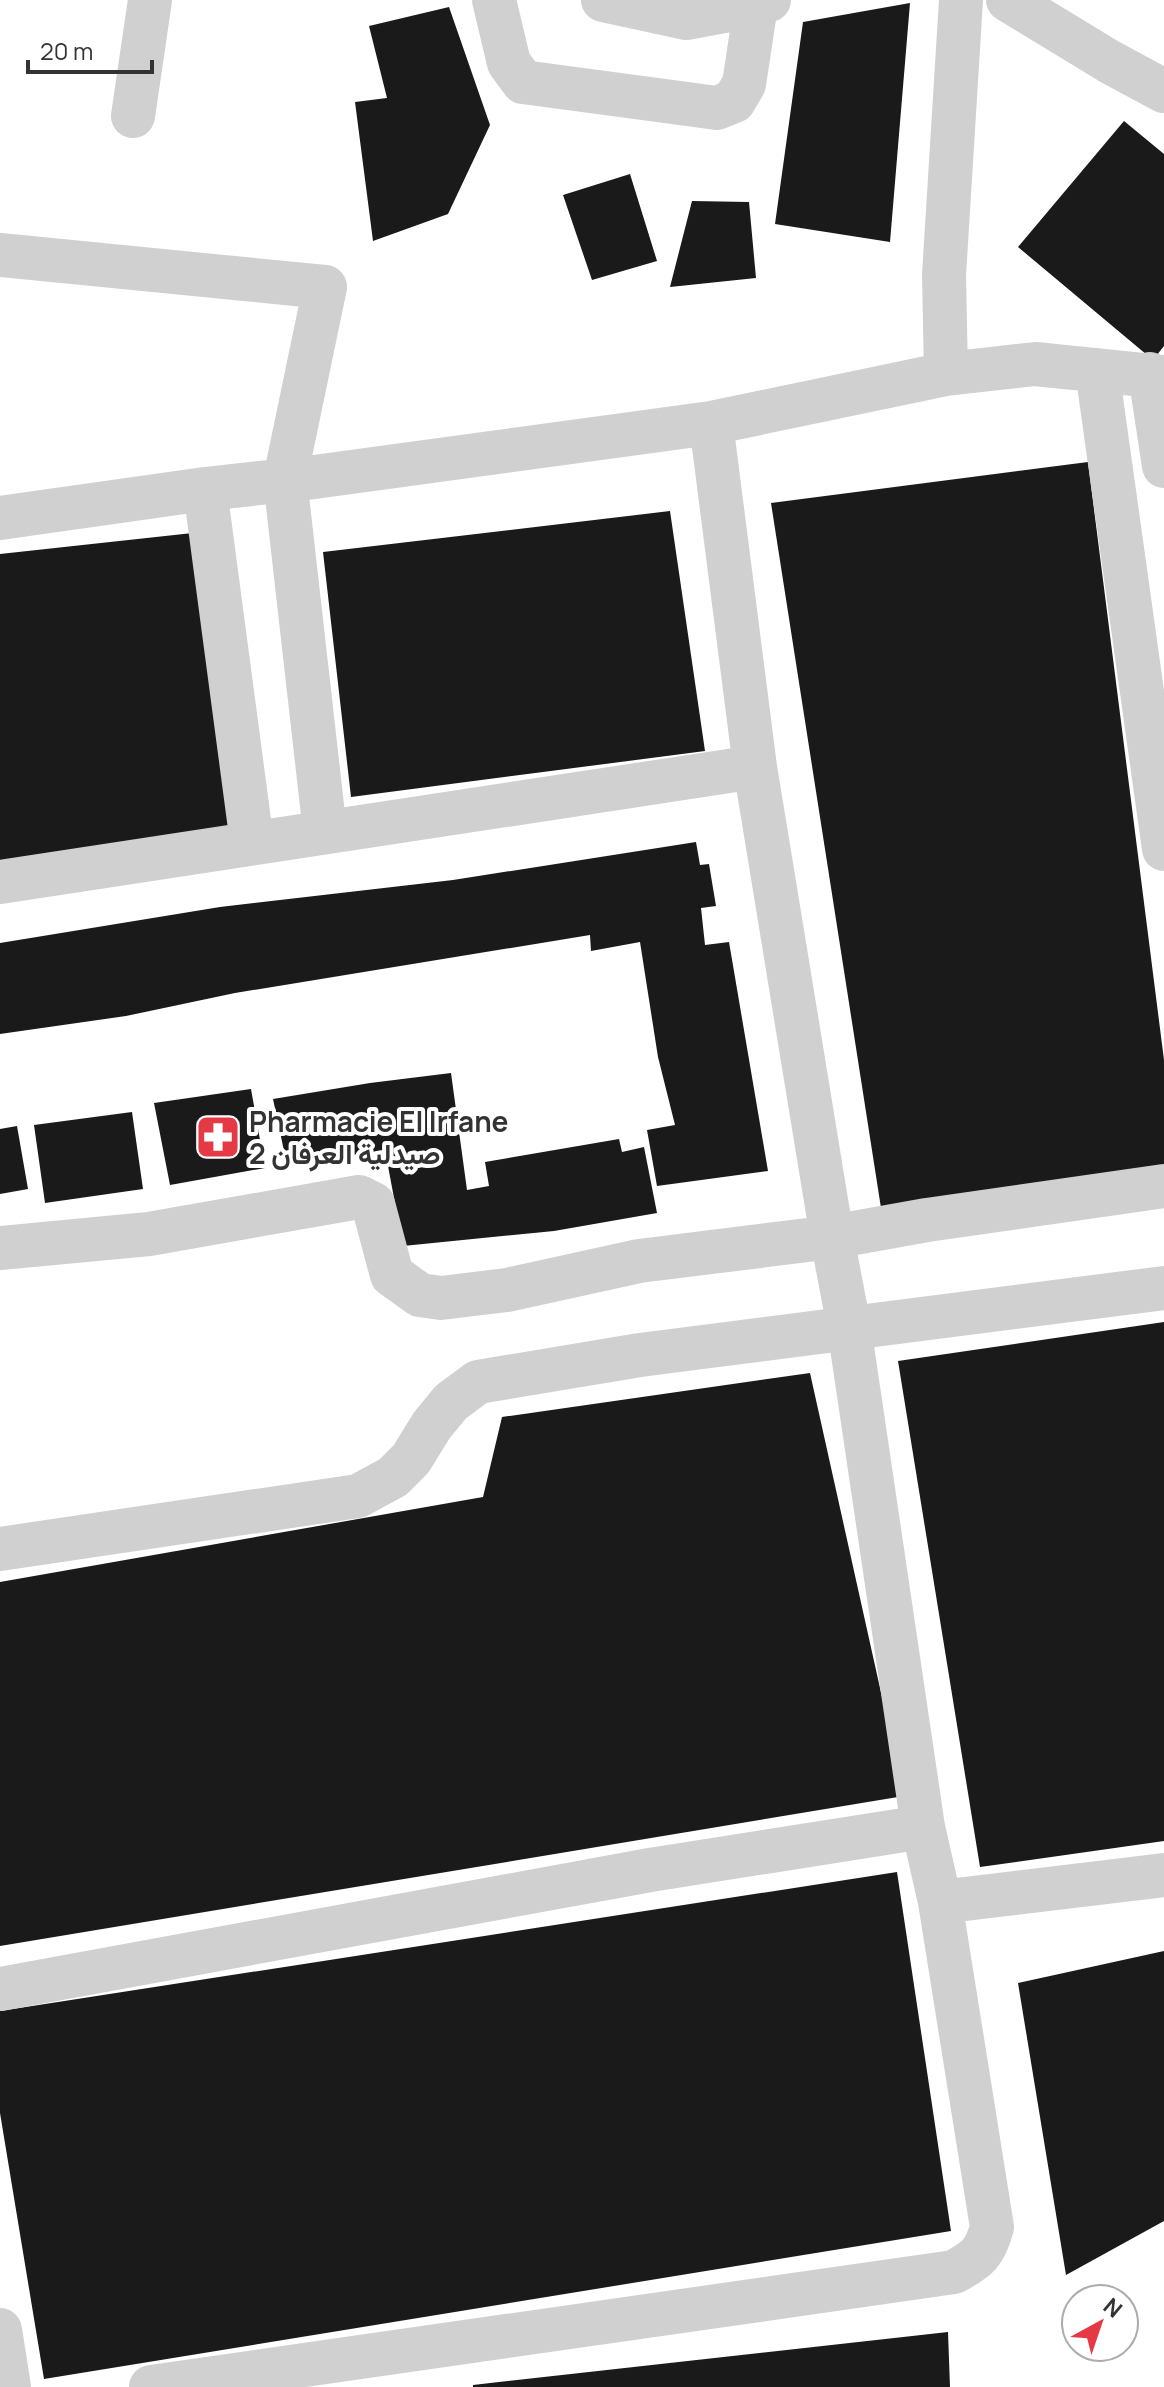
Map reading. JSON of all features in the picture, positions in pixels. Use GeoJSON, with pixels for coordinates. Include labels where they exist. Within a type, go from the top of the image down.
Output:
{"type":"FeatureCollection","features":[{"type":"Feature","properties":{"kind":"street"},"geometry":{"type":"LineString","coordinates":[[133,116],[150,0]]}},
{"type":"Feature","properties":{"kind":"street"},"geometry":{"type":"LineString","coordinates":[[494,0],[509,63],[523,82],[717,108],[734,101],[744,84],[762,2],[686,18],[603,0]]}},
{"type":"Feature","properties":{"kind":"street"},"geometry":{"type":"LineString","coordinates":[[946,374],[944,275],[961,0]]}},
{"type":"Feature","properties":{"kind":"street"},"geometry":{"type":"LineString","coordinates":[[1008,0],[1164,91]]}},
{"type":"Feature","properties":{"kind":"street"},"geometry":{"type":"LineString","coordinates":[[0,255],[325,287],[285,479],[325,832]]}},
{"type":"Feature","properties":{"kind":"street"},"geometry":{"type":"LineString","coordinates":[[0,518],[711,423],[946,374],[1035,364],[1157,376],[1164,466]]}},
{"type":"Feature","properties":{"kind":"street"},"geometry":{"type":"LineString","coordinates":[[1097,370],[1164,849]]}},
{"type":"Feature","properties":{"kind":"street"},"geometry":{"type":"LineString","coordinates":[[151,2387],[954,2272],[974,2261],[987,2247],[992,2227],[940,1902],[923,1827],[849,1327],[755,767],[711,423]]}},
{"type":"Feature","properties":{"kind":"street"},"geometry":{"type":"LineString","coordinates":[[205,489],[252,843]]}},
{"type":"Feature","properties":{"kind":"street"},"geometry":{"type":"LineString","coordinates":[[0,882],[755,767]]}},
{"type":"Feature","properties":{"kind":"street"},"geometry":{"type":"LineString","coordinates":[[0,1248],[149,1234],[359,1197],[373,1204],[392,1275],[420,1295],[441,1298],[507,1290],[639,1261],[832,1237],[1164,1186]]}},
{"type":"Feature","properties":{"kind":"street"},"geometry":{"type":"LineString","coordinates":[[0,1549],[358,1496],[393,1477],[411,1459],[451,1402],[478,1382],[640,1355],[1164,1288]]}},
{"type":"Feature","properties":{"kind":"street"},"geometry":{"type":"LineString","coordinates":[[0,1989],[650,1870],[923,1827]]}},
{"type":"Feature","properties":{"kind":"street"},"geometry":{"type":"LineString","coordinates":[[940,1902],[1164,1875]]}},
{"type":"Feature","properties":{"kind":"street"},"geometry":{"type":"LineString","coordinates":[[0,2330],[9,2387]]}},
{"type":"Feature","properties":{"kind":"building"},"geometry":{"type":"Polygon","coordinates":[[[910,3],[890,242],[775,224],[803,22],[910,3]]]}},
{"type":"Feature","properties":{"kind":"building"},"geometry":{"type":"Polygon","coordinates":[[[449,7],[490,125],[448,214],[373,241],[355,102],[387,98],[369,26],[449,7]]]}},
{"type":"Feature","properties":{"kind":"building"},"geometry":{"type":"Polygon","coordinates":[[[1124,121],[1164,154],[1164,346],[1153,360],[1018,247],[1124,121]]]}},
{"type":"Feature","properties":{"kind":"building"},"geometry":{"type":"Polygon","coordinates":[[[630,174],[657,261],[592,280],[563,195],[630,174]]]}},
{"type":"Feature","properties":{"kind":"building"},"geometry":{"type":"Polygon","coordinates":[[[692,201],[749,202],[756,278],[670,287],[692,201]]]}},
{"type":"Feature","properties":{"kind":"building"},"geometry":{"type":"Polygon","coordinates":[[[1088,462],[1164,1060],[1164,1165],[881,1208],[771,503],[1088,462]]]}},
{"type":"Feature","properties":{"kind":"building"},"geometry":{"type":"Polygon","coordinates":[[[670,511],[705,751],[351,797],[323,552],[670,511]]]}},
{"type":"Feature","properties":{"kind":"building"},"geometry":{"type":"Polygon","coordinates":[[[211,531],[237,832],[0,862],[0,554],[211,531]]]}},
{"type":"Feature","properties":{"kind":"building"},"geometry":{"type":"Polygon","coordinates":[[[696,842],[700,865],[709,864],[716,906],[701,908],[705,945],[729,942],[768,1171],[657,1186],[647,1130],[675,1125],[658,1057],[640,942],[591,951],[590,935],[235,993],[126,1016],[0,1034],[0,943],[220,907],[453,880],[696,842]]]}},
{"type":"Feature","properties":{"kind":"building"},"geometry":{"type":"Polygon","coordinates":[[[451,1073],[467,1190],[489,1186],[485,1162],[619,1139],[622,1152],[644,1147],[657,1213],[554,1231],[403,1246],[385,1150],[287,1165],[273,1099],[451,1073]]]}},
{"type":"Feature","properties":{"kind":"building"},"geometry":{"type":"Polygon","coordinates":[[[251,1089],[265,1168],[170,1185],[154,1103],[251,1089]]]}},
{"type":"Feature","properties":{"kind":"building"},"geometry":{"type":"Polygon","coordinates":[[[132,1112],[143,1189],[45,1203],[34,1125],[132,1112]]]}},
{"type":"Feature","properties":{"kind":"building"},"geometry":{"type":"Polygon","coordinates":[[[17,1126],[28,1189],[0,1194],[0,1129],[17,1126]]]}},
{"type":"Feature","properties":{"kind":"building"},"geometry":{"type":"Polygon","coordinates":[[[1164,1322],[1164,1841],[980,1867],[898,1361],[1164,1322]]]}},
{"type":"Feature","properties":{"kind":"building"},"geometry":{"type":"Polygon","coordinates":[[[810,1373],[904,1796],[0,1946],[0,1582],[483,1497],[502,1417],[810,1373]]]}},
{"type":"Feature","properties":{"kind":"building"},"geometry":{"type":"Polygon","coordinates":[[[897,1872],[951,2231],[44,2379],[0,2113],[0,2011],[897,1872]]]}},
{"type":"Feature","properties":{"kind":"building"},"geometry":{"type":"Polygon","coordinates":[[[1164,1951],[1164,2221],[1066,2275],[1018,1983],[1164,1951]]]}},
{"type":"Feature","properties":{"kind":"building"},"geometry":{"type":"Polygon","coordinates":[[[948,2332],[950,2387],[473,2387],[473,2385],[948,2332]]]}},
{"type":"Feature","properties":{"kind":"place","name":"Pharmacie El Irfane صيدلية العرفان 2"},"geometry":{"type":"Point","coordinates":[218,1137]}}]}
